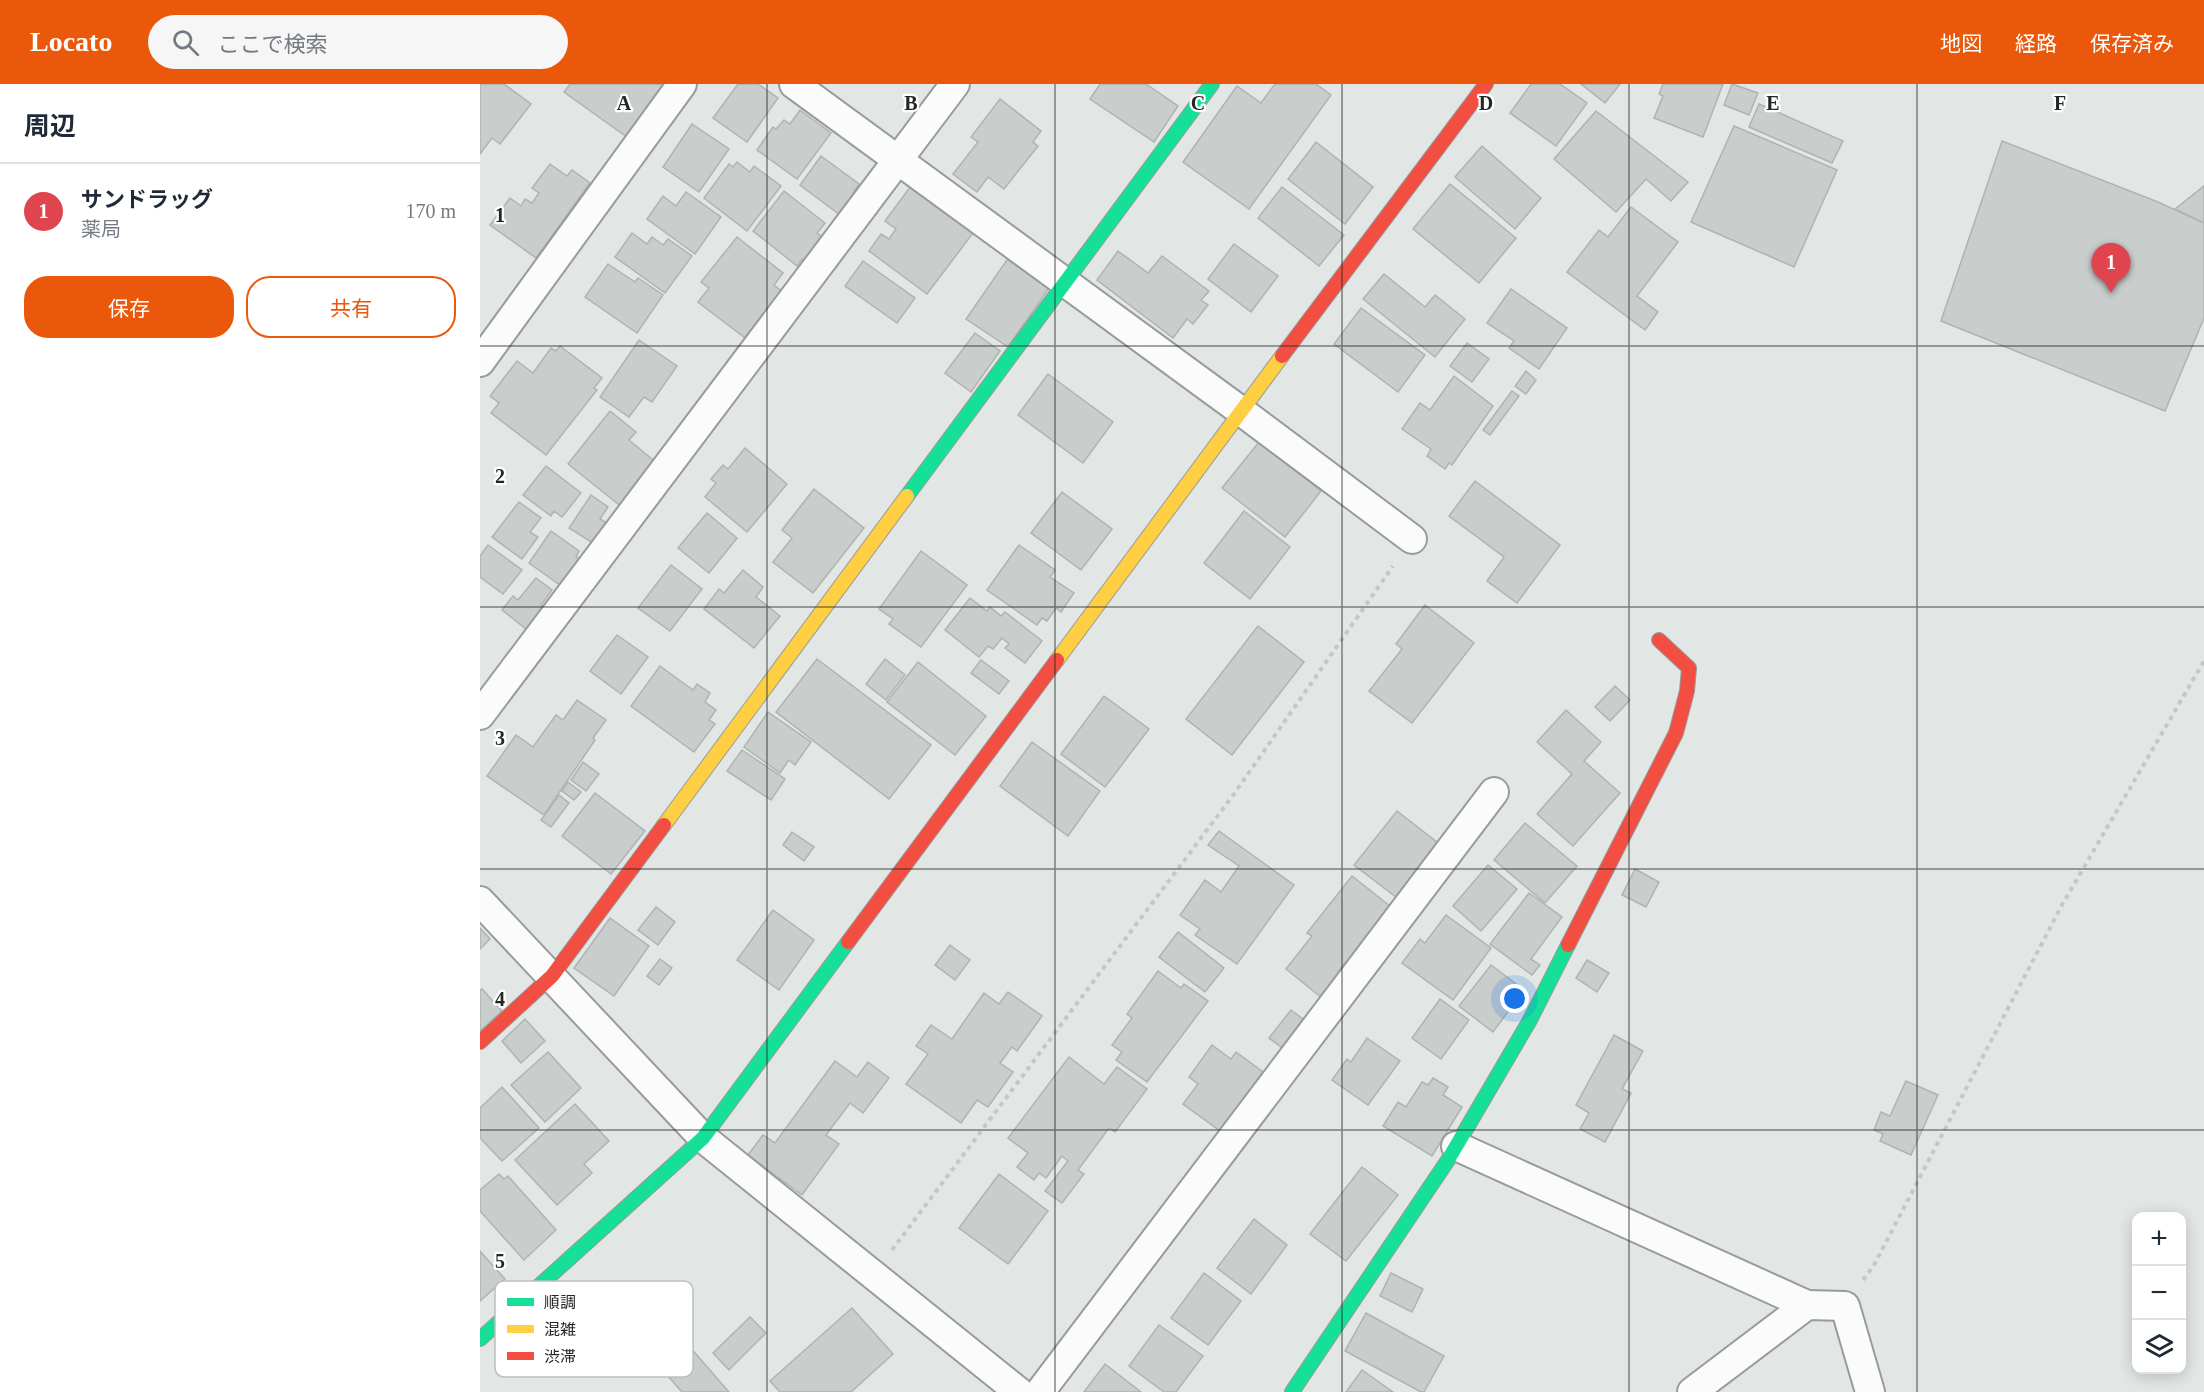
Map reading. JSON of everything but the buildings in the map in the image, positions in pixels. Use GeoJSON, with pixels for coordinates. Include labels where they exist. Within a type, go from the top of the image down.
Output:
{"type":"FeatureCollection","features":[{"type":"Feature","properties":{"kind":"street"},"geometry":{"type":"LineString","coordinates":[[480,362],[682,84]]}},
{"type":"Feature","properties":{"kind":"street"},"geometry":{"type":"LineString","coordinates":[[794,84],[1412,539]]}},
{"type":"Feature","properties":{"kind":"street"},"geometry":{"type":"LineString","coordinates":[[480,715],[955,84]]}},
{"type":"Feature","properties":{"kind":"street"},"geometry":{"type":"LineString","coordinates":[[480,1042],[552,976],[1212,84]]}},
{"type":"Feature","properties":{"kind":"street"},"geometry":{"type":"LineString","coordinates":[[544,1281],[703,1138],[1486,84]]}},
{"type":"Feature","properties":{"kind":"street"},"geometry":{"type":"LineString","coordinates":[[1292,1392],[1456,1146],[1530,1020],[1676,734],[1687,691],[1689,668],[1659,640]]}},
{"type":"Feature","properties":{"kind":"street"},"geometry":{"type":"LineString","coordinates":[[1040,1392],[1494,792]]}},
{"type":"Feature","properties":{"kind":"street"},"geometry":{"type":"LineString","coordinates":[[480,902],[703,1138],[1019,1392]]}},
{"type":"Feature","properties":{"kind":"street"},"geometry":{"type":"LineString","coordinates":[[1456,1146],[1807,1305],[1845,1306],[1870,1392]]}},
{"type":"Feature","properties":{"kind":"street"},"geometry":{"type":"LineString","coordinates":[[1692,1392],[1807,1305]]}},
{"type":"Feature","properties":{"kind":"street"},"geometry":{"type":"LineString","coordinates":[[480,1339],[495,1325]]}},
{"type":"Feature","properties":{"kind":"path"},"geometry":{"type":"LineString","coordinates":[[874,1275],[1234,794],[1412,539]]}},
{"type":"Feature","properties":{"kind":"path"},"geometry":{"type":"LineString","coordinates":[[1845,1306],[1874,1265],[2062,905],[2204,661]]}},
{"type":"Feature","properties":{"kind":"traffic: fast"},"geometry":{"type":"LineString","coordinates":[[907,496],[1212,84]]}},
{"type":"Feature","properties":{"kind":"traffic: fast"},"geometry":{"type":"LineString","coordinates":[[544,1281],[703,1138],[848,942]]}},
{"type":"Feature","properties":{"kind":"traffic: fast"},"geometry":{"type":"LineString","coordinates":[[1292,1392],[1448,1160],[1530,1020],[1568,945]]}},
{"type":"Feature","properties":{"kind":"traffic: fast"},"geometry":{"type":"LineString","coordinates":[[480,1339],[495,1325]]}},
{"type":"Feature","properties":{"kind":"traffic: slow"},"geometry":{"type":"LineString","coordinates":[[1057,660],[1282,356]]}},
{"type":"Feature","properties":{"kind":"traffic: slow"},"geometry":{"type":"LineString","coordinates":[[664,825],[907,496]]}},
{"type":"Feature","properties":{"kind":"traffic: jam"},"geometry":{"type":"LineString","coordinates":[[1282,356],[1486,84]]}},
{"type":"Feature","properties":{"kind":"traffic: jam"},"geometry":{"type":"LineString","coordinates":[[1568,945],[1676,733],[1687,691],[1689,668],[1659,640]]}},
{"type":"Feature","properties":{"kind":"traffic: jam"},"geometry":{"type":"LineString","coordinates":[[848,942],[1057,660]]}},
{"type":"Feature","properties":{"kind":"traffic: jam"},"geometry":{"type":"LineString","coordinates":[[480,1042],[552,976],[664,825]]}},
{"type":"Feature","properties":{"kind":"place","name":"サンドラッグ"},"geometry":{"type":"Point","coordinates":[2111,293]}}]}
